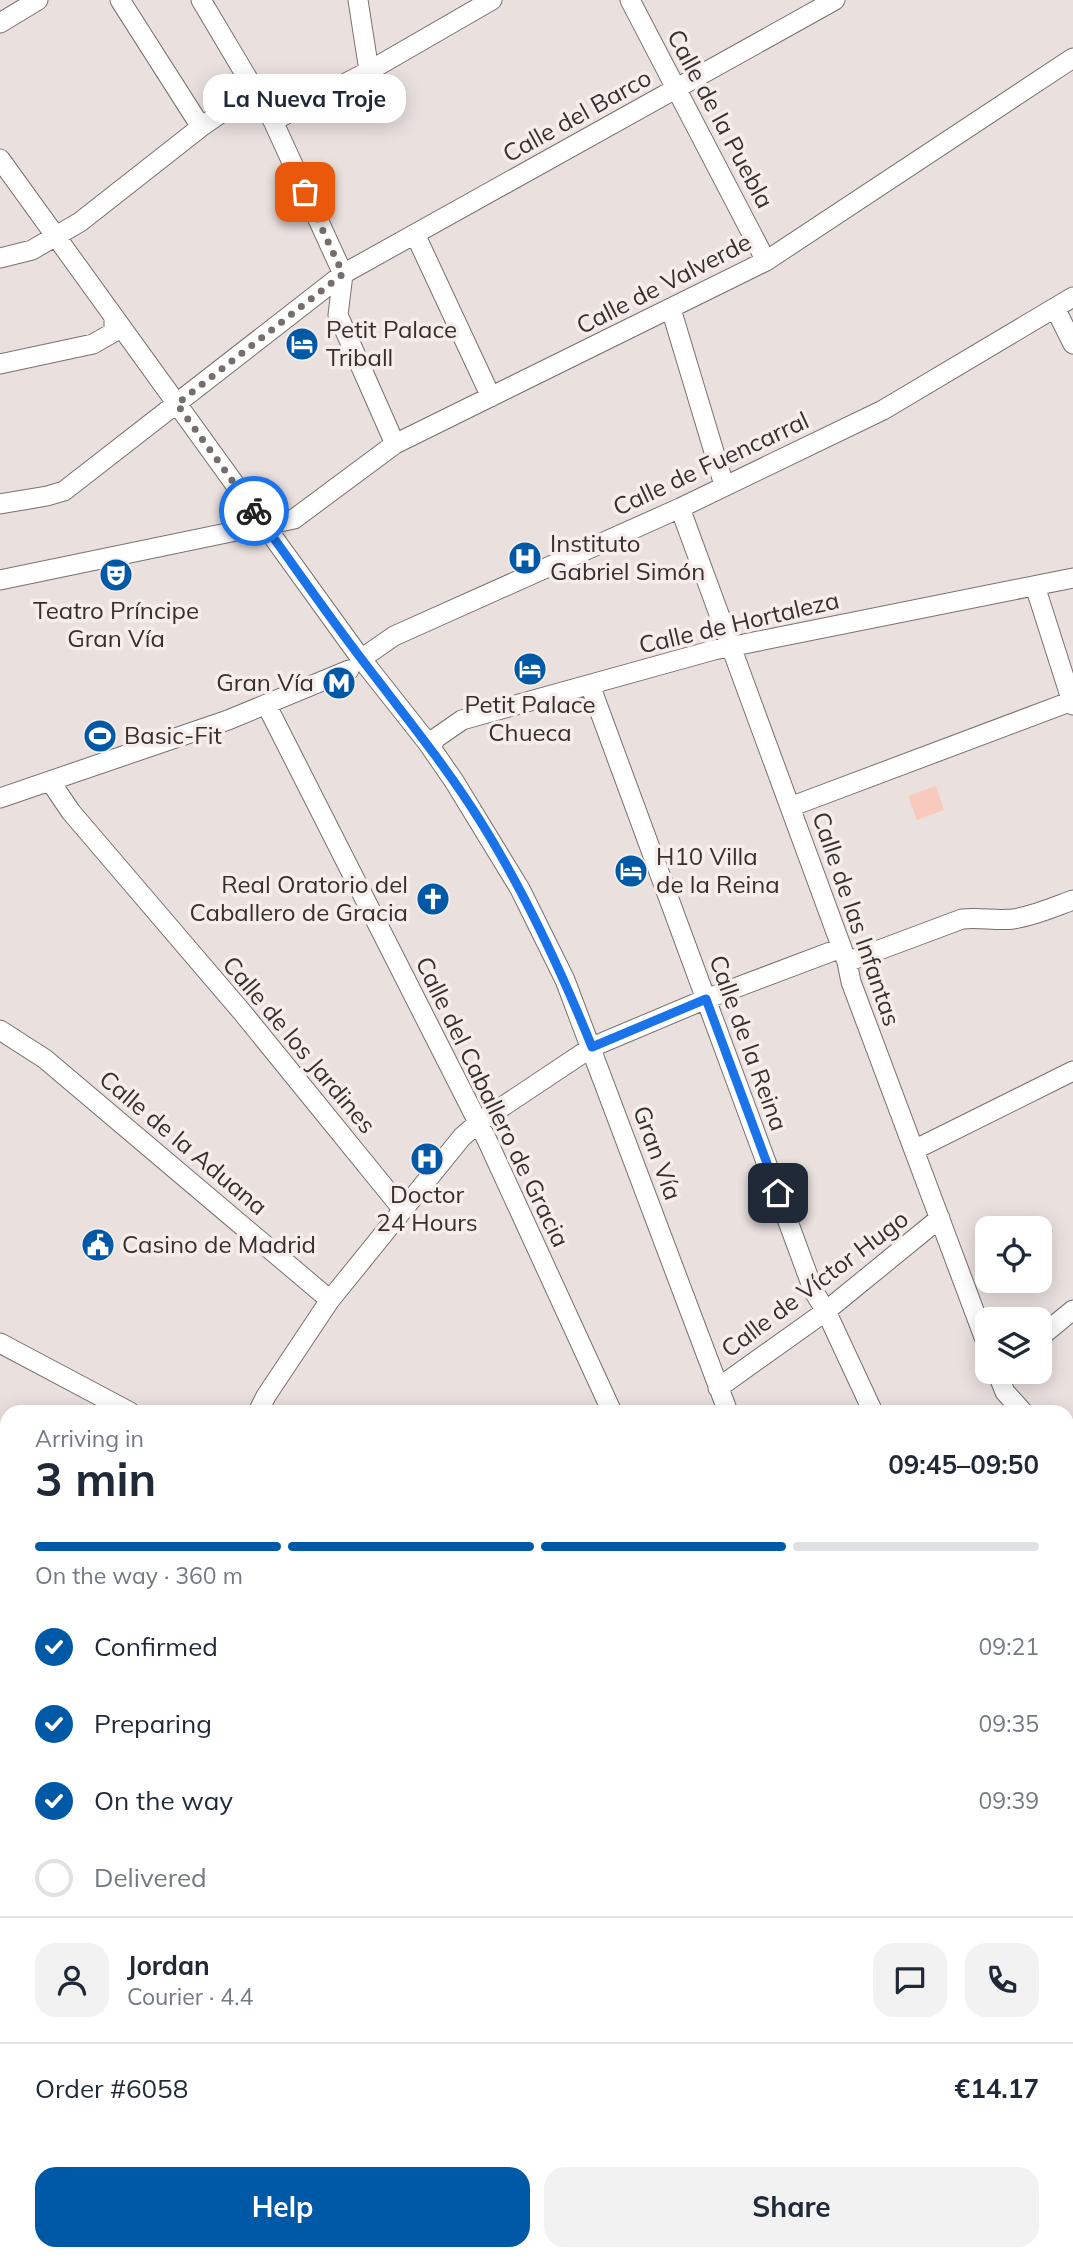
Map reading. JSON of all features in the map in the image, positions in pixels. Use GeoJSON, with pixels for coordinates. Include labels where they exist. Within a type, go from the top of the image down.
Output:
{"type":"FeatureCollection","features":[{"type":"Feature","properties":{"kind":"street"},"geometry":{"type":"LineString","coordinates":[[0,23],[38,0]]}},
{"type":"Feature","properties":{"kind":"street"},"geometry":{"type":"LineString","coordinates":[[120,0],[201,127]]}},
{"type":"Feature","properties":{"kind":"street"},"geometry":{"type":"LineString","coordinates":[[201,0],[273,121],[343,274],[338,315],[395,444]]}},
{"type":"Feature","properties":{"kind":"street"},"geometry":{"type":"LineString","coordinates":[[358,0],[369,71]]}},
{"type":"Feature","properties":{"kind":"street"},"geometry":{"type":"LineString","coordinates":[[273,121],[369,71],[492,0]]}},
{"type":"Feature","properties":{"kind":"street","name":"Calle de la Puebla"},"geometry":{"type":"LineString","coordinates":[[630,0],[766,261]]}},
{"type":"Feature","properties":{"kind":"street","name":"Calle del Barco"},"geometry":{"type":"LineString","coordinates":[[0,504],[64,491],[343,274],[835,0]]}},
{"type":"Feature","properties":{"kind":"street","name":"Calle de Valverde"},"geometry":{"type":"LineString","coordinates":[[0,580],[294,519],[395,444],[766,261],[1073,58]]}},
{"type":"Feature","properties":{"kind":"street"},"geometry":{"type":"LineString","coordinates":[[0,257],[32,250],[80,222],[201,127],[254,90]]}},
{"type":"Feature","properties":{"kind":"street","name":"Gran Vía"},"geometry":{"type":"LineString","coordinates":[[0,159],[264,524],[355,664],[430,747],[480,821],[520,889],[560,970],[592,1047],[725,1405]]}},
{"type":"Feature","properties":{"kind":"street"},"geometry":{"type":"LineString","coordinates":[[415,234],[491,397]]}},
{"type":"Feature","properties":{"kind":"street","name":"Calle de Fuencarral"},"geometry":{"type":"LineString","coordinates":[[0,798],[228,719],[355,664],[397,634],[680,508],[883,410],[1073,297]]}},
{"type":"Feature","properties":{"kind":"street"},"geometry":{"type":"LineString","coordinates":[[1055,308],[1073,344]]}},
{"type":"Feature","properties":{"kind":"street"},"geometry":{"type":"LineString","coordinates":[[671,309],[724,485]]}},
{"type":"Feature","properties":{"kind":"street"},"geometry":{"type":"LineString","coordinates":[[0,364],[93,344],[114,332],[114,317]]}},
{"type":"Feature","properties":{"kind":"street","name":"Calle de las Infantas"},"geometry":{"type":"LineString","coordinates":[[680,508],[844,955],[850,982],[975,1313]]}},
{"type":"Feature","properties":{"kind":"street","name":"Calle de Hortaleza"},"geometry":{"type":"LineString","coordinates":[[430,747],[436,738],[462,720],[732,646],[1073,578]]}},
{"type":"Feature","properties":{"kind":"street"},"geometry":{"type":"LineString","coordinates":[[790,807],[1072,703],[1035,586]]}},
{"type":"Feature","properties":{"kind":"street","name":"Calle de la Reina"},"geometry":{"type":"LineString","coordinates":[[590,685],[814,1292],[826,1311],[870,1405]]}},
{"type":"Feature","properties":{"kind":"street","name":"Calle del Caballero de Gracia"},"geometry":{"type":"LineString","coordinates":[[266,704],[478,1123],[609,1405]]}},
{"type":"Feature","properties":{"kind":"street","name":"Calle de los Jardines"},"geometry":{"type":"LineString","coordinates":[[50,781],[71,812],[242,1012],[403,1210]]}},
{"type":"Feature","properties":{"kind":"street"},"geometry":{"type":"LineString","coordinates":[[262,1405],[330,1300],[462,1137],[478,1123],[592,1047],[706,999],[844,955],[962,919],[976,917],[1010,920],[1073,900]]}},
{"type":"Feature","properties":{"kind":"street","name":"Calle de la Aduana"},"geometry":{"type":"LineString","coordinates":[[0,1030],[46,1059],[330,1300]]}},
{"type":"Feature","properties":{"kind":"street"},"geometry":{"type":"LineString","coordinates":[[914,1150],[1073,1071]]}},
{"type":"Feature","properties":{"kind":"street","name":"Calle de Víctor Hugo"},"geometry":{"type":"LineString","coordinates":[[719,1388],[826,1311],[940,1218]]}},
{"type":"Feature","properties":{"kind":"street"},"geometry":{"type":"LineString","coordinates":[[1052,1327],[1073,1310]]}},
{"type":"Feature","properties":{"kind":"street"},"geometry":{"type":"LineString","coordinates":[[0,1343],[117,1405]]}},
{"type":"Feature","properties":{"kind":"street"},"geometry":{"type":"LineString","coordinates":[[1002,1384],[1016,1405]]}},
{"type":"Feature","properties":{"kind":"shaded area"},"geometry":{"type":"Polygon","coordinates":[[[936,786],[944,810],[917,820],[908,796],[936,786]]]}},
{"type":"Feature","properties":{"kind":"way so far"},"geometry":{"type":"LineString","coordinates":[[254,511],[177,404],[343,274],[305,192]]}},
{"type":"Feature","properties":{"kind":"place","name":"La Nueva Troje"},"geometry":{"type":"Point","coordinates":[305,192]}},
{"type":"Feature","properties":{"kind":"place","name":"Petit Palace Triball"},"geometry":{"type":"Point","coordinates":[302,344]}},
{"type":"Feature","properties":{"kind":"place","name":"Instituto Gabriel Simón"},"geometry":{"type":"Point","coordinates":[525,558]}},
{"type":"Feature","properties":{"kind":"place","name":"Teatro Príncipe Gran Vía"},"geometry":{"type":"Point","coordinates":[116,575]}},
{"type":"Feature","properties":{"kind":"place","name":"Petit Palace Chueca"},"geometry":{"type":"Point","coordinates":[530,669]}},
{"type":"Feature","properties":{"kind":"place","name":"Gran Vía"},"geometry":{"type":"Point","coordinates":[339,683]}},
{"type":"Feature","properties":{"kind":"place","name":"Basic-Fit"},"geometry":{"type":"Point","coordinates":[100,736]}},
{"type":"Feature","properties":{"kind":"place","name":"H10 Villa de la Reina"},"geometry":{"type":"Point","coordinates":[631,871]}},
{"type":"Feature","properties":{"kind":"place","name":"Real Oratorio del Caballero de Gracia"},"geometry":{"type":"Point","coordinates":[433,899]}},
{"type":"Feature","properties":{"kind":"place","name":"Doctor 24 Hours"},"geometry":{"type":"Point","coordinates":[427,1159]}},
{"type":"Feature","properties":{"kind":"place","name":"Casino de Madrid"},"geometry":{"type":"Point","coordinates":[98,1245]}},
{"type":"Feature","properties":{"kind":"route"},"geometry":{"type":"LineString","coordinates":[[254,511],[359,656],[427,742],[480,821],[506,863],[551,950],[592,1047],[706,999],[778,1193]]}}]}
